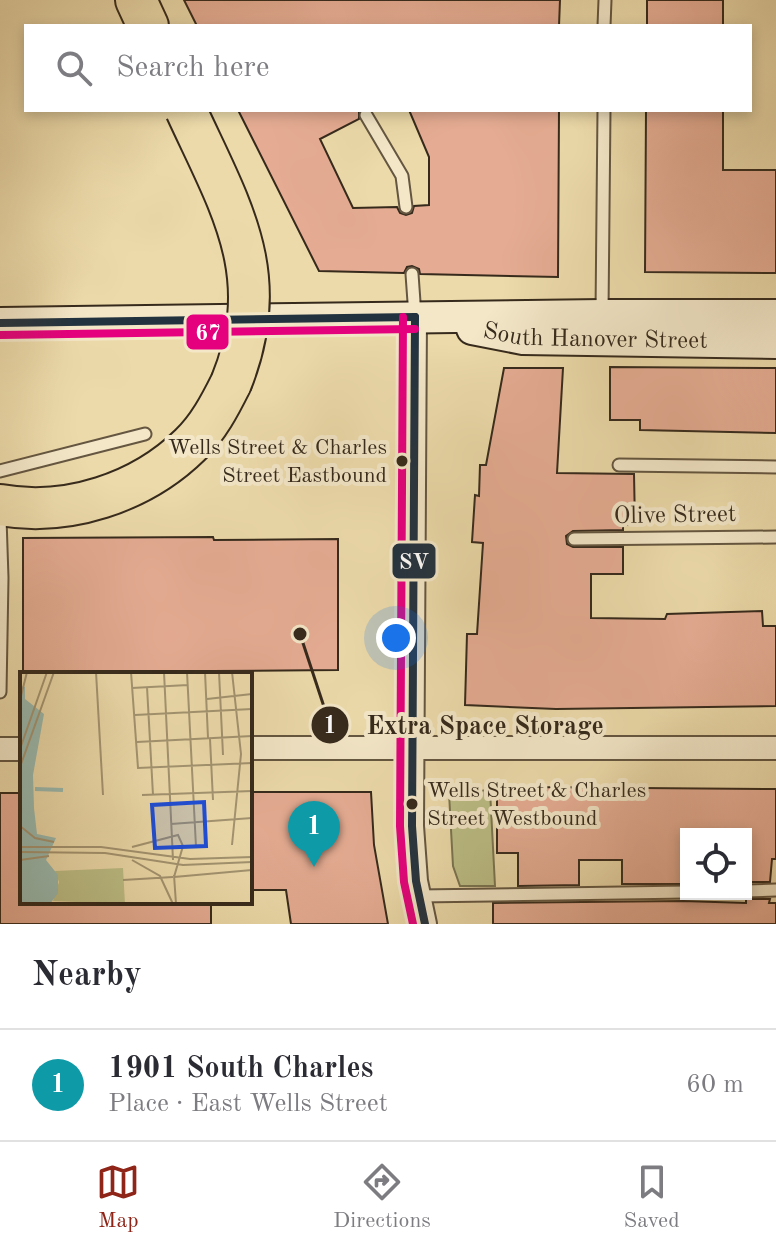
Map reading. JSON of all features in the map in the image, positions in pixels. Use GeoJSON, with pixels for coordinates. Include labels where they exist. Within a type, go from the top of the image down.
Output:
{"type":"FeatureCollection","features":[{"type":"Feature","properties":{"kind":"highway"},"geometry":{"type":"LineString","coordinates":[[136,0],[147,24]]}},
{"type":"Feature","properties":{"kind":"highway"},"geometry":{"type":"LineString","coordinates":[[0,505],[42,508],[71,505],[98,498],[152,476],[191,444],[208,424],[231,383],[247,326],[249,274],[237,223],[187,112]]}},
{"type":"Feature","properties":{"kind":"main road","name":"South Hanover Street"},"geometry":{"type":"LineString","coordinates":[[0,323],[776,315]]}},
{"type":"Feature","properties":{"kind":"main road","name":"South Hanover Street"},"geometry":{"type":"LineString","coordinates":[[415,317],[523,339],[776,343]]}},
{"type":"Feature","properties":{"kind":"street"},"geometry":{"type":"LineString","coordinates":[[415,317],[412,826],[425,924]]}},
{"type":"Feature","properties":{"kind":"street"},"geometry":{"type":"LineString","coordinates":[[252,748],[776,748]]}},
{"type":"Feature","properties":{"kind":"lane"},"geometry":{"type":"LineString","coordinates":[[604,24],[605,0]]}},
{"type":"Feature","properties":{"kind":"lane"},"geometry":{"type":"LineString","coordinates":[[602,315],[604,112]]}},
{"type":"Feature","properties":{"kind":"lane"},"geometry":{"type":"LineString","coordinates":[[366,115],[402,176],[406,207]]}},
{"type":"Feature","properties":{"kind":"lane"},"geometry":{"type":"LineString","coordinates":[[412,274],[415,317]]}},
{"type":"Feature","properties":{"kind":"lane"},"geometry":{"type":"LineString","coordinates":[[0,471],[145,434]]}},
{"type":"Feature","properties":{"kind":"lane"},"geometry":{"type":"LineString","coordinates":[[619,465],[776,467]]}},
{"type":"Feature","properties":{"kind":"lane"},"geometry":{"type":"LineString","coordinates":[[0,518],[0,692]]}},
{"type":"Feature","properties":{"kind":"lane","name":"Olive Street"},"geometry":{"type":"LineString","coordinates":[[574,539],[776,537]]}},
{"type":"Feature","properties":{"kind":"lane"},"geometry":{"type":"LineString","coordinates":[[752,891],[776,890]]}},
{"type":"Feature","properties":{"kind":"lane"},"geometry":{"type":"LineString","coordinates":[[419,896],[680,892]]}},
{"type":"Feature","properties":{"kind":"green space"},"geometry":{"type":"Polygon","coordinates":[[[490,790],[495,886],[460,886],[453,866],[449,793],[490,790]]]}},
{"type":"Feature","properties":{"kind":"building"},"geometry":{"type":"Polygon","coordinates":[[[184,0],[560,0],[559,24],[196,24],[184,0]]]}},
{"type":"Feature","properties":{"kind":"building"},"geometry":{"type":"Polygon","coordinates":[[[647,0],[723,0],[723,24],[647,24],[647,0]]]}},
{"type":"Feature","properties":{"kind":"building"},"geometry":{"type":"Polygon","coordinates":[[[239,112],[359,112],[359,119],[320,139],[353,208],[397,207],[400,213],[406,215],[412,213],[414,206],[429,205],[429,157],[410,112],[559,112],[558,277],[420,274],[419,269],[412,266],[407,267],[404,273],[319,271],[239,112]]]}},
{"type":"Feature","properties":{"kind":"building"},"geometry":{"type":"Polygon","coordinates":[[[646,112],[723,112],[723,170],[776,170],[776,273],[645,272],[646,112]]]}},
{"type":"Feature","properties":{"kind":"building"},"geometry":{"type":"Polygon","coordinates":[[[610,367],[776,368],[776,433],[640,430],[640,420],[610,420],[610,367]]]}},
{"type":"Feature","properties":{"kind":"building"},"geometry":{"type":"Polygon","coordinates":[[[504,368],[563,368],[557,473],[634,474],[635,525],[623,525],[623,530],[573,531],[566,536],[567,544],[573,547],[623,547],[623,574],[591,574],[591,618],[665,619],[667,614],[762,611],[763,626],[776,626],[776,706],[556,709],[465,705],[467,634],[477,634],[483,543],[472,542],[475,495],[479,496],[480,465],[486,465],[504,368]]]}},
{"type":"Feature","properties":{"kind":"building"},"geometry":{"type":"Polygon","coordinates":[[[23,538],[338,539],[338,670],[23,672],[23,538]]]}},
{"type":"Feature","properties":{"kind":"building"},"geometry":{"type":"Polygon","coordinates":[[[516,787],[776,789],[776,859],[772,859],[770,882],[752,882],[752,828],[680,828],[680,884],[622,884],[622,860],[579,860],[579,885],[518,886],[518,853],[497,853],[497,790],[516,787]]]}},
{"type":"Feature","properties":{"kind":"building"},"geometry":{"type":"Polygon","coordinates":[[[252,792],[371,792],[374,845],[388,924],[291,924],[286,890],[252,890],[252,792]]]}},
{"type":"Feature","properties":{"kind":"building"},"geometry":{"type":"Polygon","coordinates":[[[0,793],[20,793],[20,904],[211,904],[211,924],[0,924],[0,793]]]}},
{"type":"Feature","properties":{"kind":"building"},"geometry":{"type":"Polygon","coordinates":[[[752,899],[770,899],[769,903],[776,903],[776,924],[493,924],[493,903],[746,903],[746,900],[752,899]]]}},
{"type":"Feature","properties":{"kind":"transit line","name":"67"},"geometry":{"type":"LineString","coordinates":[[403,317],[400,826],[404,882],[413,924]]}},
{"type":"Feature","properties":{"kind":"transit line","name":"SV"},"geometry":{"type":"LineString","coordinates":[[415,317],[412,826],[416,881],[425,924]]}},
{"type":"Feature","properties":{"kind":"transit line","name":"SV"},"geometry":{"type":"LineString","coordinates":[[0,323],[415,317]]}},
{"type":"Feature","properties":{"kind":"transit line","name":"67"},"geometry":{"type":"LineString","coordinates":[[0,335],[415,329]]}},
{"type":"Feature","properties":{"kind":"place","name":"Wells Street & Charles Street Eastbound"},"geometry":{"type":"Point","coordinates":[402,461]}},
{"type":"Feature","properties":{"kind":"place","name":"Extra Space Storage"},"geometry":{"type":"Point","coordinates":[300,634]}},
{"type":"Feature","properties":{"kind":"place","name":"Wells Street & Charles Street Westbound"},"geometry":{"type":"Point","coordinates":[412,804]}},
{"type":"Feature","properties":{"kind":"place","name":"1901 South Charles"},"geometry":{"type":"Point","coordinates":[314,867]}}]}
